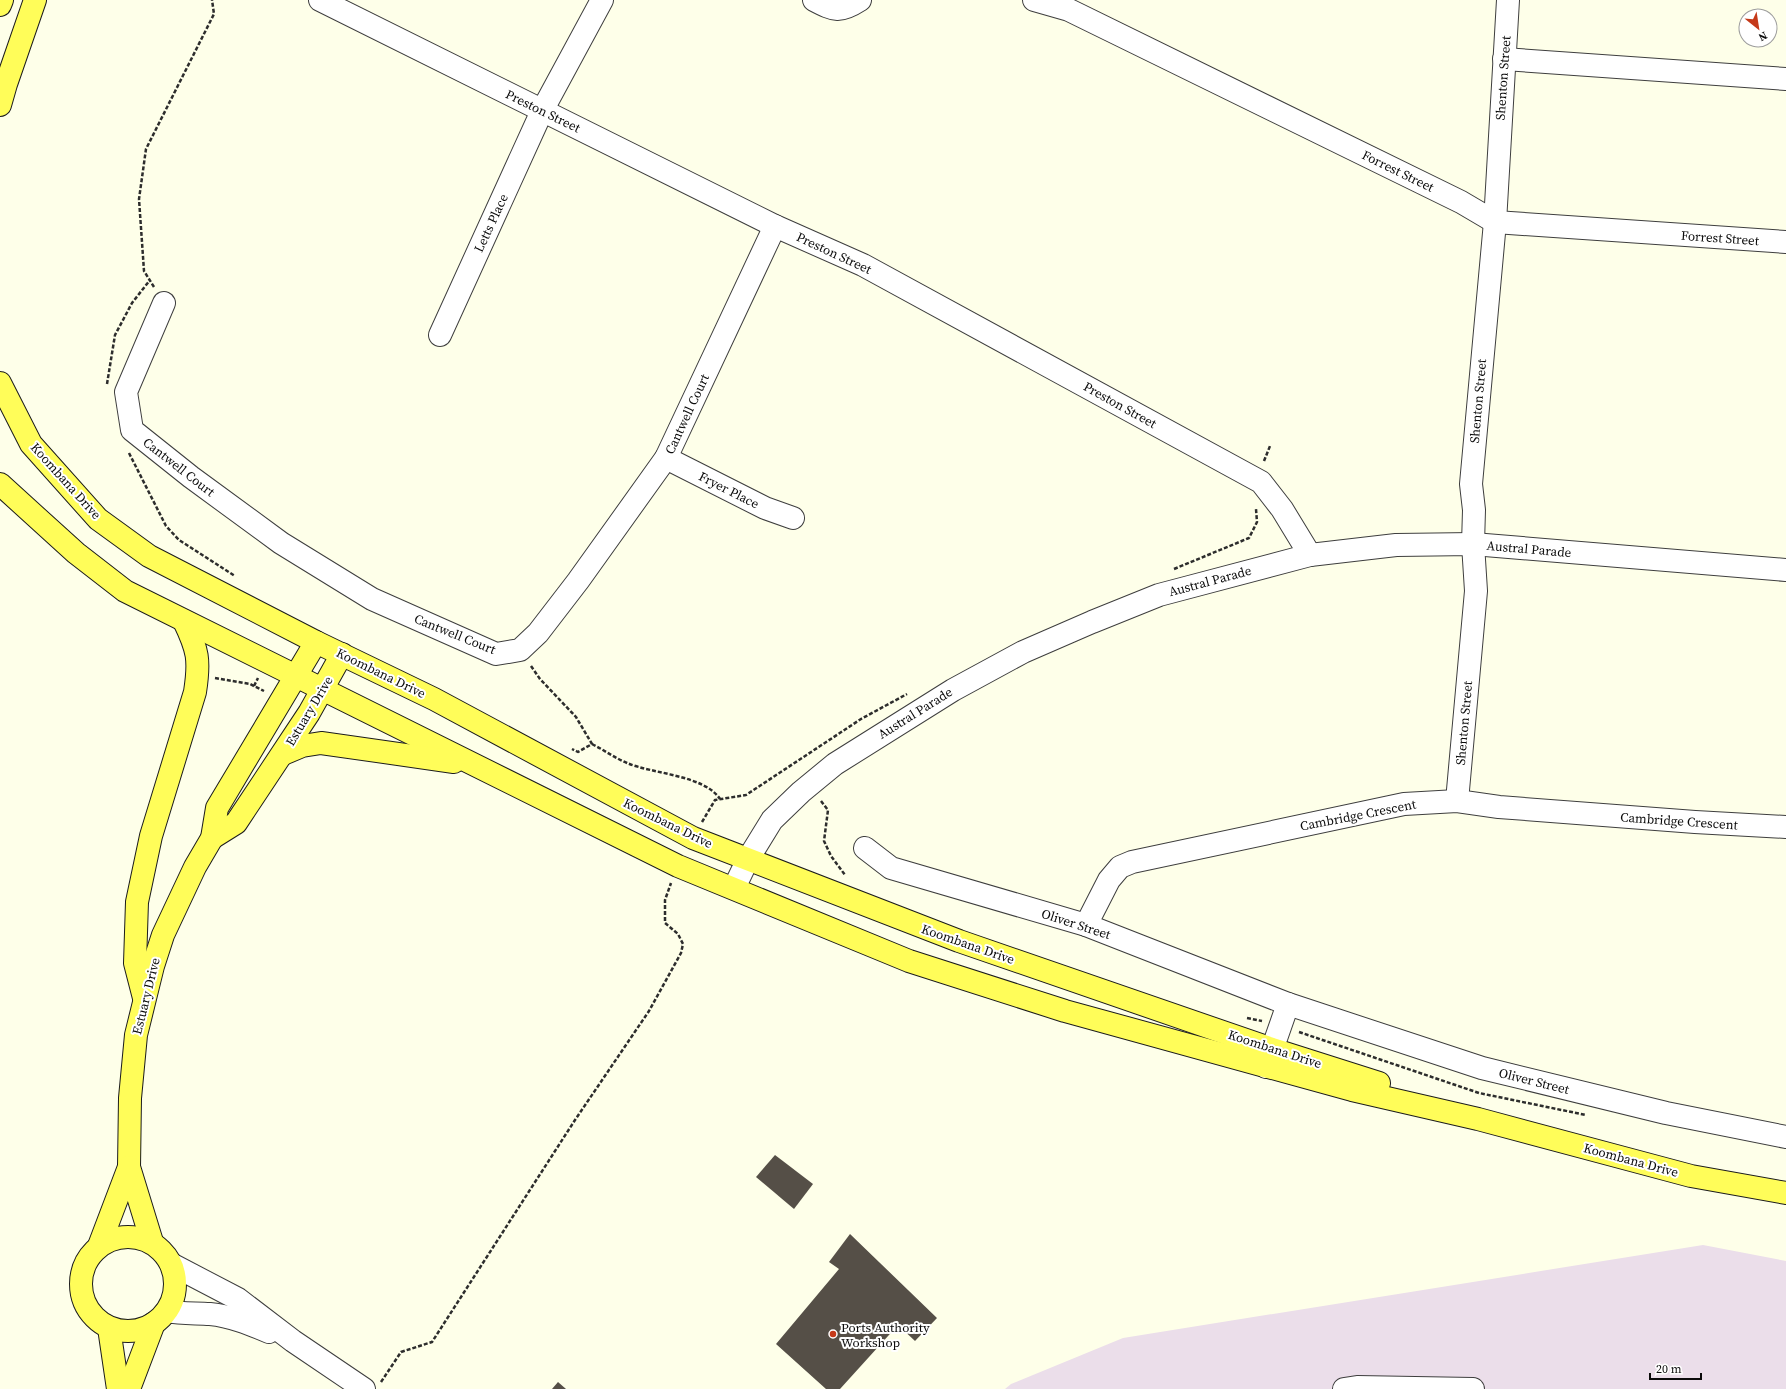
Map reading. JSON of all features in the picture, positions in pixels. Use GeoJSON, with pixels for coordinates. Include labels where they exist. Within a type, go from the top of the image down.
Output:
{"type":"FeatureCollection","features":[{"type":"Feature","properties":{"kind":"main road"},"geometry":{"type":"LineString","coordinates":[[0,5],[2,0]]}},
{"type":"Feature","properties":{"kind":"main road"},"geometry":{"type":"LineString","coordinates":[[0,105],[35,0]]}},
{"type":"Feature","properties":{"kind":"main road","name":"Koombana Drive"},"geometry":{"type":"LineString","coordinates":[[0,383],[31,444],[98,519],[150,556],[316,642],[434,699],[693,838],[856,902],[1352,1090],[1478,1119],[1692,1176],[1786,1193]]}},
{"type":"Feature","properties":{"kind":"main road","name":"Koombana Drive"},"geometry":{"type":"LineString","coordinates":[[0,484],[76,553],[125,591],[295,677],[678,866],[909,961],[1065,1010],[1269,1058]]}},
{"type":"Feature","properties":{"kind":"main road"},"geometry":{"type":"LineString","coordinates":[[144,999],[135,963],[137,902],[151,836],[195,692],[197,676],[198,660],[195,644],[184,621]]}},
{"type":"Feature","properties":{"kind":"main road","name":"Estuary Drive"},"geometry":{"type":"LineString","coordinates":[[152,1242],[129,1167],[130,1098],[136,1035],[144,999],[163,936],[195,868],[212,838],[217,808],[316,642]]}},
{"type":"Feature","properties":{"kind":"main road","name":"Estuary Drive"},"geometry":{"type":"LineString","coordinates":[[212,838],[236,823],[283,754],[342,654]]}},
{"type":"Feature","properties":{"kind":"main road"},"geometry":{"type":"LineString","coordinates":[[283,754],[302,746],[321,743],[473,765]]}},
{"type":"Feature","properties":{"kind":"main road","name":"Estuary Drive"},"geometry":{"type":"LineString","coordinates":[[99,1246],[129,1167]]}},
{"type":"Feature","properties":{"kind":"main road"},"geometry":{"type":"LineString","coordinates":[[129,1389],[160,1317],[174,1296],[176,1280],[171,1264],[166,1256],[152,1242],[139,1237],[125,1236],[111,1239],[99,1246],[89,1256],[83,1269],[80,1283],[82,1296],[88,1310],[97,1320],[109,1328],[120,1331],[132,1331],[144,1328],[160,1317]]}},
{"type":"Feature","properties":{"kind":"main road"},"geometry":{"type":"LineString","coordinates":[[109,1328],[118,1389]]}},
{"type":"Feature","properties":{"kind":"street","name":"Preston Street"},"geometry":{"type":"LineString","coordinates":[[320,0],[775,226],[863,265],[1261,482],[1282,509],[1310,555]]}},
{"type":"Feature","properties":{"kind":"street","name":"Letts Place"},"geometry":{"type":"LineString","coordinates":[[440,335],[542,111],[602,0]]}},
{"type":"Feature","properties":{"kind":"street"},"geometry":{"type":"LineString","coordinates":[[814,0],[830,8],[842,10],[860,0]]}},
{"type":"Feature","properties":{"kind":"street","name":"Forrest Street"},"geometry":{"type":"LineString","coordinates":[[1034,0],[1069,10],[1461,202],[1494,222],[1786,242]]}},
{"type":"Feature","properties":{"kind":"street","name":"Shenton Street"},"geometry":{"type":"LineString","coordinates":[[1458,801],[1476,591],[1473,544],[1474,510],[1471,484],[1494,222],[1508,0]]}},
{"type":"Feature","properties":{"kind":"street"},"geometry":{"type":"LineString","coordinates":[[1504,59],[1786,79]]}},
{"type":"Feature","properties":{"kind":"street","name":"Cantwell Court"},"geometry":{"type":"LineString","coordinates":[[164,303],[126,392],[132,430],[191,477],[281,543],[372,599],[496,654],[520,650],[538,633],[574,587],[666,458],[775,226]]}},
{"type":"Feature","properties":{"kind":"street","name":"Fryer Place"},"geometry":{"type":"LineString","coordinates":[[666,458],[764,508],[793,518]]}},
{"type":"Feature","properties":{"kind":"street","name":"Austral Parade"},"geometry":{"type":"LineString","coordinates":[[734,888],[748,859],[772,820],[808,786],[841,760],[960,686],[1023,652],[1159,595],[1310,555],[1396,545],[1473,544],[1786,570]]}},
{"type":"Feature","properties":{"kind":"street","name":"Cambridge Crescent"},"geometry":{"type":"LineString","coordinates":[[1086,925],[1109,880],[1120,867],[1132,862],[1404,804],[1458,801],[1499,807],[1786,828]]}},
{"type":"Feature","properties":{"kind":"street","name":"Oliver Street"},"geometry":{"type":"LineString","coordinates":[[865,848],[891,868],[1086,925],[1288,1004],[1482,1068],[1666,1113],[1786,1137]]}},
{"type":"Feature","properties":{"kind":"street"},"geometry":{"type":"LineString","coordinates":[[1269,1058],[1288,1004]]}},
{"type":"Feature","properties":{"kind":"street"},"geometry":{"type":"LineString","coordinates":[[171,1264],[238,1299],[293,1341],[364,1389]]}},
{"type":"Feature","properties":{"kind":"street"},"geometry":{"type":"LineString","coordinates":[[160,1317],[182,1314],[210,1314],[241,1321],[293,1341]]}},
{"type":"Feature","properties":{"kind":"street"},"geometry":{"type":"LineString","coordinates":[[1344,1389],[1357,1387],[1473,1389]]}},
{"type":"Feature","properties":{"kind":"path"},"geometry":{"type":"LineString","coordinates":[[164,303],[144,271],[139,199],[146,149],[214,14],[212,0]]}},
{"type":"Feature","properties":{"kind":"path"},"geometry":{"type":"LineString","coordinates":[[520,650],[540,679],[576,717],[592,744],[628,764],[688,779],[715,792],[720,799]]}},
{"type":"Feature","properties":{"kind":"path"},"geometry":{"type":"LineString","coordinates":[[214,678],[254,686],[265,691]]}},
{"type":"Feature","properties":{"kind":"path"},"geometry":{"type":"LineString","coordinates":[[254,686],[258,678]]}},
{"type":"Feature","properties":{"kind":"path"},"geometry":{"type":"LineString","coordinates":[[570,748],[578,752],[592,744]]}},
{"type":"Feature","properties":{"kind":"shaded area"},"geometry":{"type":"Polygon","coordinates":[[[1703,1245],[1786,1261],[1786,1389],[1005,1389],[1011,1384],[1123,1338],[1703,1245]]]}},
{"type":"Feature","properties":{"kind":"building"},"geometry":{"type":"Polygon","coordinates":[[[775,1155],[813,1184],[794,1209],[756,1177],[775,1155]]]}},
{"type":"Feature","properties":{"kind":"building"},"geometry":{"type":"Polygon","coordinates":[[[850,1234],[937,1318],[915,1341],[898,1325],[840,1389],[826,1389],[776,1344],[839,1269],[829,1262],[850,1234]]]}},
{"type":"Feature","properties":{"kind":"building"},"geometry":{"type":"Polygon","coordinates":[[[558,1382],[566,1389],[552,1389],[558,1382]]]}},
{"type":"Feature","properties":{"kind":"place","name":"Ports Authority Workshop"},"geometry":{"type":"Point","coordinates":[833,1334]}}]}
